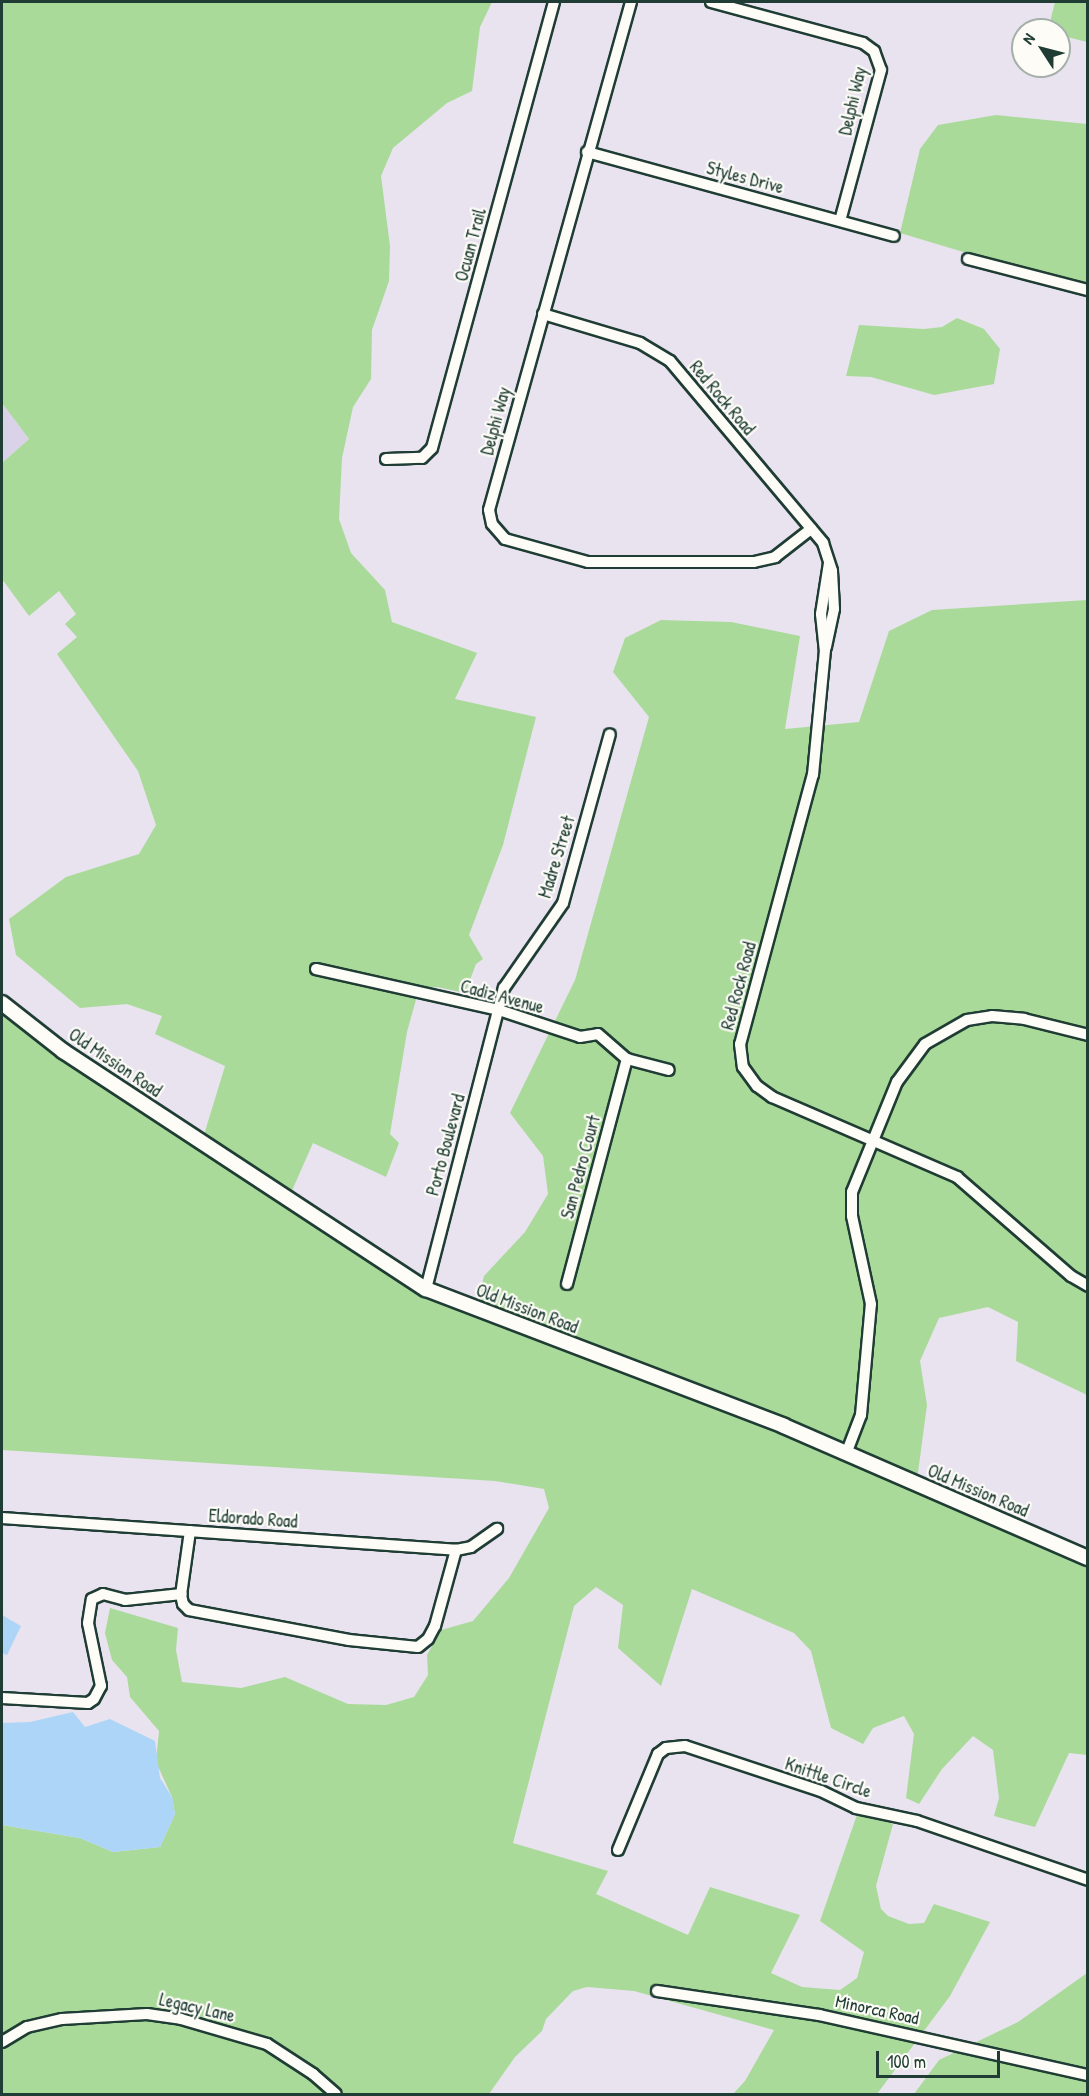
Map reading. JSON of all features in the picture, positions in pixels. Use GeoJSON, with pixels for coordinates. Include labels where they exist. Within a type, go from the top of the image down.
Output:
{"type":"FeatureCollection","features":[{"type":"Feature","properties":{"kind":"street","name":"Ocuan Trail"},"geometry":{"type":"LineString","coordinates":[[386,459],[422,458],[432,448],[554,2]]}},
{"type":"Feature","properties":{"kind":"street","name":"Delphi Way"},"geometry":{"type":"LineString","coordinates":[[631,2],[587,152],[489,510],[492,524],[505,539],[588,562],[754,562],[775,557],[811,529]]}},
{"type":"Feature","properties":{"kind":"street","name":"Delphi Way"},"geometry":{"type":"LineString","coordinates":[[711,2],[863,43],[874,51],[880,70],[840,221]]}},
{"type":"Feature","properties":{"kind":"street","name":"Styles Drive"},"geometry":{"type":"LineString","coordinates":[[587,152],[894,236]]}},
{"type":"Feature","properties":{"kind":"street"},"geometry":{"type":"LineString","coordinates":[[968,259],[1088,290]]}},
{"type":"Feature","properties":{"kind":"street","name":"Red Rock Road"},"geometry":{"type":"LineString","coordinates":[[543,314],[640,343],[669,361],[823,543],[829,563],[834,609],[825,650],[813,774],[740,1044],[743,1067],[757,1086],[772,1098],[957,1177],[1088,1286]]}},
{"type":"Feature","properties":{"kind":"street","name":"Red Rock Road"},"geometry":{"type":"LineString","coordinates":[[825,650],[822,606],[829,563]]}},
{"type":"Feature","properties":{"kind":"street"},"geometry":{"type":"LineString","coordinates":[[822,606],[834,609]]}},
{"type":"Feature","properties":{"kind":"street","name":"Madre Street"},"geometry":{"type":"LineString","coordinates":[[499,1010],[504,988],[514,971],[563,903],[610,734]]}},
{"type":"Feature","properties":{"kind":"street","name":"Cadiz Avenue"},"geometry":{"type":"LineString","coordinates":[[316,969],[499,1010],[580,1037],[598,1034],[627,1059],[669,1070]]}},
{"type":"Feature","properties":{"kind":"street","name":"Old Mission Road"},"geometry":{"type":"LineString","coordinates":[[2,1003],[63,1051],[426,1289],[846,1454],[1088,1558]]}},
{"type":"Feature","properties":{"kind":"street","name":"Porto Boulevard"},"geometry":{"type":"LineString","coordinates":[[426,1289],[499,1010]]}},
{"type":"Feature","properties":{"kind":"street"},"geometry":{"type":"LineString","coordinates":[[846,1454],[861,1415],[871,1304],[852,1216],[852,1192],[907,1065],[925,1044],[967,1020],[992,1016],[1024,1019],[1088,1035]]}},
{"type":"Feature","properties":{"kind":"street","name":"San Pedro Court"},"geometry":{"type":"LineString","coordinates":[[567,1284],[627,1059]]}},
{"type":"Feature","properties":{"kind":"street","name":"Eldorado Road"},"geometry":{"type":"LineString","coordinates":[[2,1518],[456,1550],[471,1547],[497,1529]]}},
{"type":"Feature","properties":{"kind":"street"},"geometry":{"type":"LineString","coordinates":[[190,1531],[182,1594],[183,1604],[189,1610],[349,1640],[418,1647],[428,1639],[435,1626],[456,1550]]}},
{"type":"Feature","properties":{"kind":"street"},"geometry":{"type":"LineString","coordinates":[[2,1698],[88,1703],[99,1694],[100,1675],[88,1623],[90,1604],[97,1596],[125,1600],[182,1594]]}},
{"type":"Feature","properties":{"kind":"street","name":"Knittle Circle"},"geometry":{"type":"LineString","coordinates":[[618,1850],[658,1754],[666,1748],[685,1746],[820,1791],[856,1808],[911,1819],[1088,1880]]}},
{"type":"Feature","properties":{"kind":"street","name":"Minorca Road"},"geometry":{"type":"LineString","coordinates":[[657,1990],[819,2015],[1088,2075]]}},
{"type":"Feature","properties":{"kind":"street","name":"Legacy Lane"},"geometry":{"type":"LineString","coordinates":[[2,2042],[27,2027],[62,2019],[125,2014],[181,2019],[267,2044],[312,2074],[336,2094]]}},
{"type":"Feature","properties":{"kind":"shaded area"},"geometry":{"type":"Polygon","coordinates":[[[2,403],[29,439],[2,463],[2,403]]]}},
{"type":"Feature","properties":{"kind":"green space"},"geometry":{"type":"Polygon","coordinates":[[[2,2],[492,2],[480,27],[472,91],[447,103],[393,148],[381,176],[390,246],[389,281],[372,330],[371,379],[353,407],[342,458],[339,519],[351,553],[385,590],[392,622],[477,653],[455,699],[536,717],[503,845],[469,935],[483,959],[476,964],[465,993],[437,987],[419,989],[407,1032],[390,1134],[399,1143],[386,1177],[313,1143],[290,1195],[203,1138],[225,1066],[155,1034],[162,1016],[127,1004],[80,1008],[16,955],[9,919],[66,877],[139,854],[156,825],[138,771],[57,654],[77,637],[65,624],[76,614],[59,591],[29,616],[2,579],[2,463],[29,439],[2,403],[2,2]]]}},
{"type":"Feature","properties":{"kind":"green space"},"geometry":{"type":"Polygon","coordinates":[[[1055,2],[1087,2],[1087,42],[1071,38],[1071,18],[1051,18],[1055,2]]]}},
{"type":"Feature","properties":{"kind":"green space"},"geometry":{"type":"Polygon","coordinates":[[[996,115],[1087,124],[1087,289],[900,233],[920,149],[938,125],[996,115]]]}},
{"type":"Feature","properties":{"kind":"green space"},"geometry":{"type":"Polygon","coordinates":[[[957,318],[984,329],[1000,349],[994,384],[934,395],[871,377],[846,376],[859,325],[924,329],[942,327],[957,318]]]}},
{"type":"Feature","properties":{"kind":"green space"},"geometry":{"type":"Polygon","coordinates":[[[1087,600],[1087,1395],[1016,1361],[1018,1322],[988,1307],[939,1318],[920,1361],[927,1405],[917,1480],[477,1304],[484,1276],[525,1232],[548,1194],[543,1156],[510,1113],[575,980],[649,717],[613,672],[625,638],[661,620],[731,622],[800,636],[785,729],[859,722],[889,631],[932,610],[1087,600]]]}},
{"type":"Feature","properties":{"kind":"green space"},"geometry":{"type":"Polygon","coordinates":[[[2,1009],[361,1254],[644,1381],[796,1440],[1087,1563],[1087,1755],[1069,1753],[1035,1827],[994,1816],[999,1798],[993,1750],[973,1736],[942,1769],[919,1804],[906,1798],[914,1734],[904,1716],[873,1728],[863,1744],[831,1728],[811,1651],[794,1633],[692,1589],[661,1686],[618,1648],[623,1605],[596,1587],[574,1606],[513,1843],[608,1871],[596,1894],[688,1935],[710,1887],[800,1915],[771,1973],[802,1987],[840,1990],[857,1978],[864,1952],[820,1921],[858,1812],[893,1824],[876,1886],[881,1909],[888,1916],[909,1924],[924,1923],[934,1904],[990,1922],[950,1996],[877,2094],[733,2094],[745,2081],[774,2030],[634,1991],[587,1987],[573,1991],[546,2019],[542,2031],[515,2057],[489,2094],[2,2094],[2,1825],[80,1838],[113,1852],[160,1847],[175,1814],[172,1797],[156,1762],[159,1731],[130,1697],[127,1677],[112,1660],[105,1633],[110,1608],[178,1628],[176,1650],[182,1682],[241,1688],[285,1677],[348,1704],[386,1705],[414,1697],[428,1675],[427,1655],[441,1630],[473,1621],[509,1578],[549,1508],[544,1489],[495,1481],[2,1450],[2,1009]]]}},
{"type":"Feature","properties":{"kind":"green space"},"geometry":{"type":"Polygon","coordinates":[[[1087,1973],[1087,2094],[914,2094],[939,2060],[1018,2022],[1087,1973]]]}},
{"type":"Feature","properties":{"kind":"water"},"geometry":{"type":"Polygon","coordinates":[[[2,1615],[21,1626],[7,1655],[2,1653],[2,1615]]]}},
{"type":"Feature","properties":{"kind":"water"},"geometry":{"type":"Polygon","coordinates":[[[73,1712],[85,1727],[110,1719],[155,1741],[160,1778],[172,1797],[175,1814],[160,1847],[113,1852],[80,1838],[2,1825],[2,1723],[30,1722],[73,1712]]]}}]}
